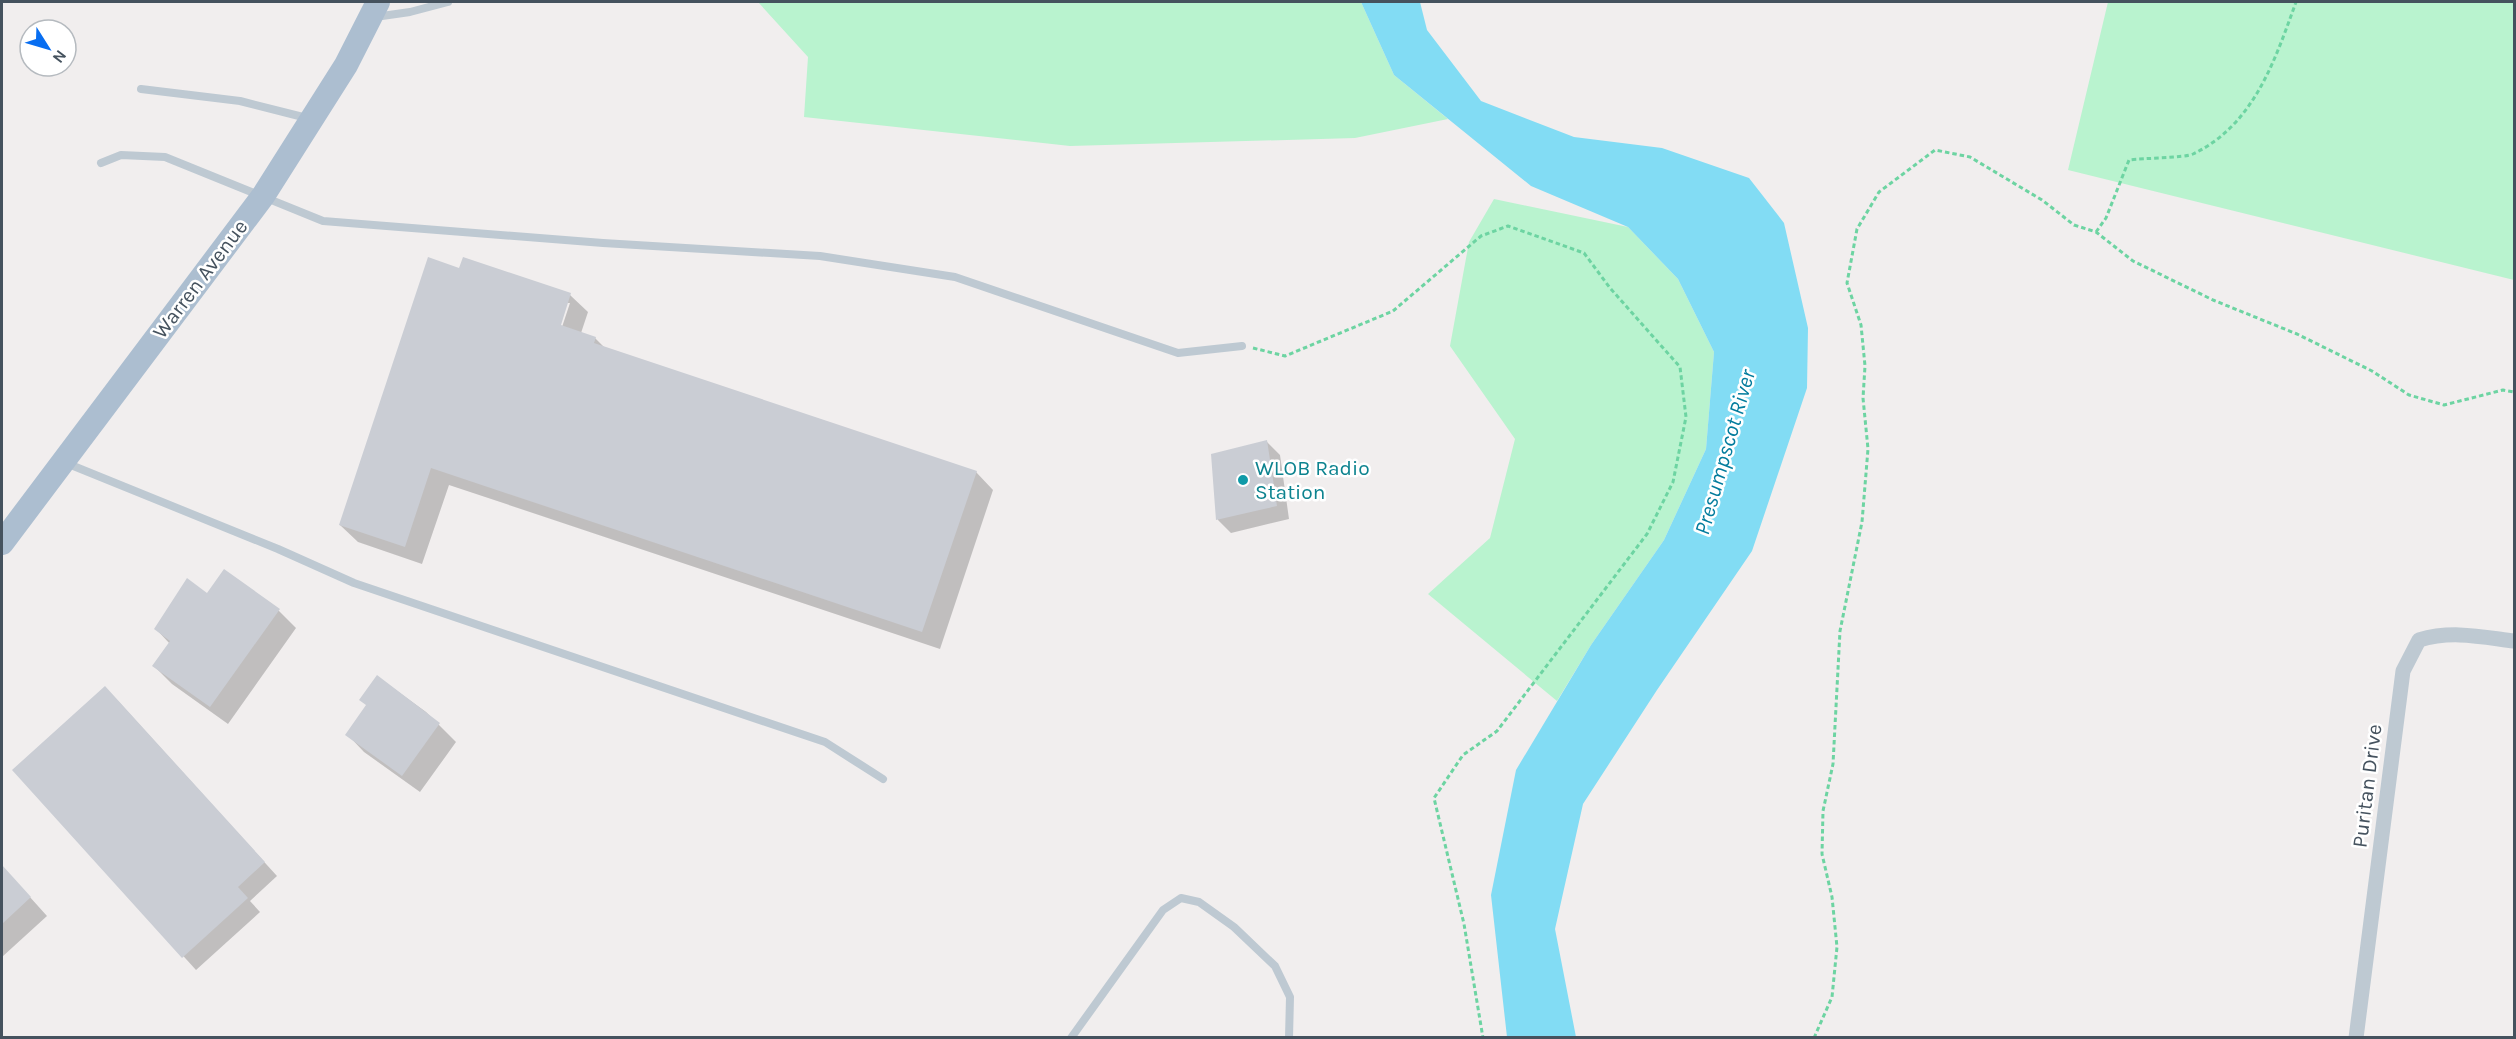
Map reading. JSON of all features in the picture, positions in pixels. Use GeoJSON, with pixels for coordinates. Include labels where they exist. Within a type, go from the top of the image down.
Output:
{"type":"FeatureCollection","features":[{"type":"Feature","properties":{"kind":"main road","name":"Warren Avenue"},"geometry":{"type":"LineString","coordinates":[[2,543],[263,196],[346,65],[374,9]]}},
{"type":"Feature","properties":{"kind":"street","name":"Puritan Drive"},"geometry":{"type":"LineString","coordinates":[[2356,1038],[2403,671],[2412,650],[2420,640],[2437,634],[2455,633],[2514,640]]}},
{"type":"Feature","properties":{"kind":"lane"},"geometry":{"type":"LineString","coordinates":[[374,9],[410,12],[448,2]]}},
{"type":"Feature","properties":{"kind":"lane"},"geometry":{"type":"LineString","coordinates":[[141,89],[240,101],[312,119]]}},
{"type":"Feature","properties":{"kind":"lane"},"geometry":{"type":"LineString","coordinates":[[101,163],[121,155],[165,157],[323,222],[603,243],[820,256],[955,277],[1178,353],[1242,346]]}},
{"type":"Feature","properties":{"kind":"lane"},"geometry":{"type":"LineString","coordinates":[[62,461],[278,549],[354,583],[825,742],[883,779]]}},
{"type":"Feature","properties":{"kind":"lane"},"geometry":{"type":"LineString","coordinates":[[1076,1036],[1163,910],[1181,898],[1199,902],[1234,927],[1275,966],[1290,997],[1289,1038]]}},
{"type":"Feature","properties":{"kind":"path"},"geometry":{"type":"LineString","coordinates":[[2096,232],[2106,218],[2129,160],[2192,155],[2239,122],[2271,69],[2296,2]]}},
{"type":"Feature","properties":{"kind":"path"},"geometry":{"type":"LineString","coordinates":[[1814,1038],[1832,996],[1837,947],[1832,897],[1822,854],[1823,811],[1833,764],[1840,631],[1862,522],[1868,449],[1863,398],[1865,366],[1861,325],[1846,283],[1857,229],[1879,192],[1935,150],[1970,157],[2042,200],[2074,225],[2096,232],[2133,261],[2213,300],[2297,334],[2372,371],[2409,395],[2444,405],[2503,390],[2514,392]]}},
{"type":"Feature","properties":{"kind":"path"},"geometry":{"type":"LineString","coordinates":[[1242,346],[1285,356],[1393,312],[1481,236],[1508,226],[1584,253],[1610,288],[1680,368],[1686,417],[1673,482],[1647,534],[1497,731],[1463,755],[1434,798],[1464,924],[1483,1038]]}},
{"type":"Feature","properties":{"kind":"green space"},"geometry":{"type":"Polygon","coordinates":[[[758,2],[1361,2],[1394,75],[1448,119],[1355,138],[1070,146],[804,117],[808,57],[758,2]]]}},
{"type":"Feature","properties":{"kind":"green space"},"geometry":{"type":"Polygon","coordinates":[[[2108,2],[2514,2],[2514,280],[2068,170],[2108,2]]]}},
{"type":"Feature","properties":{"kind":"green space"},"geometry":{"type":"Polygon","coordinates":[[[1494,199],[1628,227],[1678,279],[1714,352],[1706,449],[1664,540],[1591,645],[1557,701],[1428,594],[1490,538],[1515,439],[1450,346],[1469,242],[1494,199]]]}},
{"type":"Feature","properties":{"kind":"water","name":"Presumpscot River"},"geometry":{"type":"Polygon","coordinates":[[[1361,2],[1420,2],[1427,30],[1481,101],[1574,137],[1662,148],[1749,178],[1784,223],[1808,328],[1807,388],[1752,551],[1583,804],[1555,929],[1576,1037],[1507,1037],[1491,895],[1516,770],[1591,645],[1664,540],[1706,449],[1714,352],[1678,279],[1628,227],[1531,186],[1394,75],[1361,2]]]}},
{"type":"Feature","properties":{"kind":"building"},"geometry":{"type":"Polygon","coordinates":[[[428,257],[459,268],[463,257],[571,293],[561,325],[596,337],[594,343],[977,471],[922,632],[431,468],[405,547],[339,525],[428,257]]]}},
{"type":"Feature","properties":{"kind":"building","name":"WLOB Radio Station"},"geometry":{"type":"Polygon","coordinates":[[[1267,440],[1277,506],[1216,520],[1211,454],[1267,440]]]}},
{"type":"Feature","properties":{"kind":"building"},"geometry":{"type":"Polygon","coordinates":[[[224,569],[280,609],[210,707],[152,666],[170,641],[154,629],[187,578],[207,593],[224,569]]]}},
{"type":"Feature","properties":{"kind":"building"},"geometry":{"type":"Polygon","coordinates":[[[377,675],[440,723],[402,776],[345,735],[366,705],[359,700],[377,675]]]}},
{"type":"Feature","properties":{"kind":"building"},"geometry":{"type":"Polygon","coordinates":[[[105,686],[265,862],[238,887],[248,898],[182,958],[12,770],[105,686]]]}},
{"type":"Feature","properties":{"kind":"building"},"geometry":{"type":"Polygon","coordinates":[[[2,865],[31,897],[2,924],[2,865]]]}},
{"type":"Feature","properties":{"kind":"place","name":"WLOB Radio Station"},"geometry":{"type":"Point","coordinates":[1243,480]}}]}
